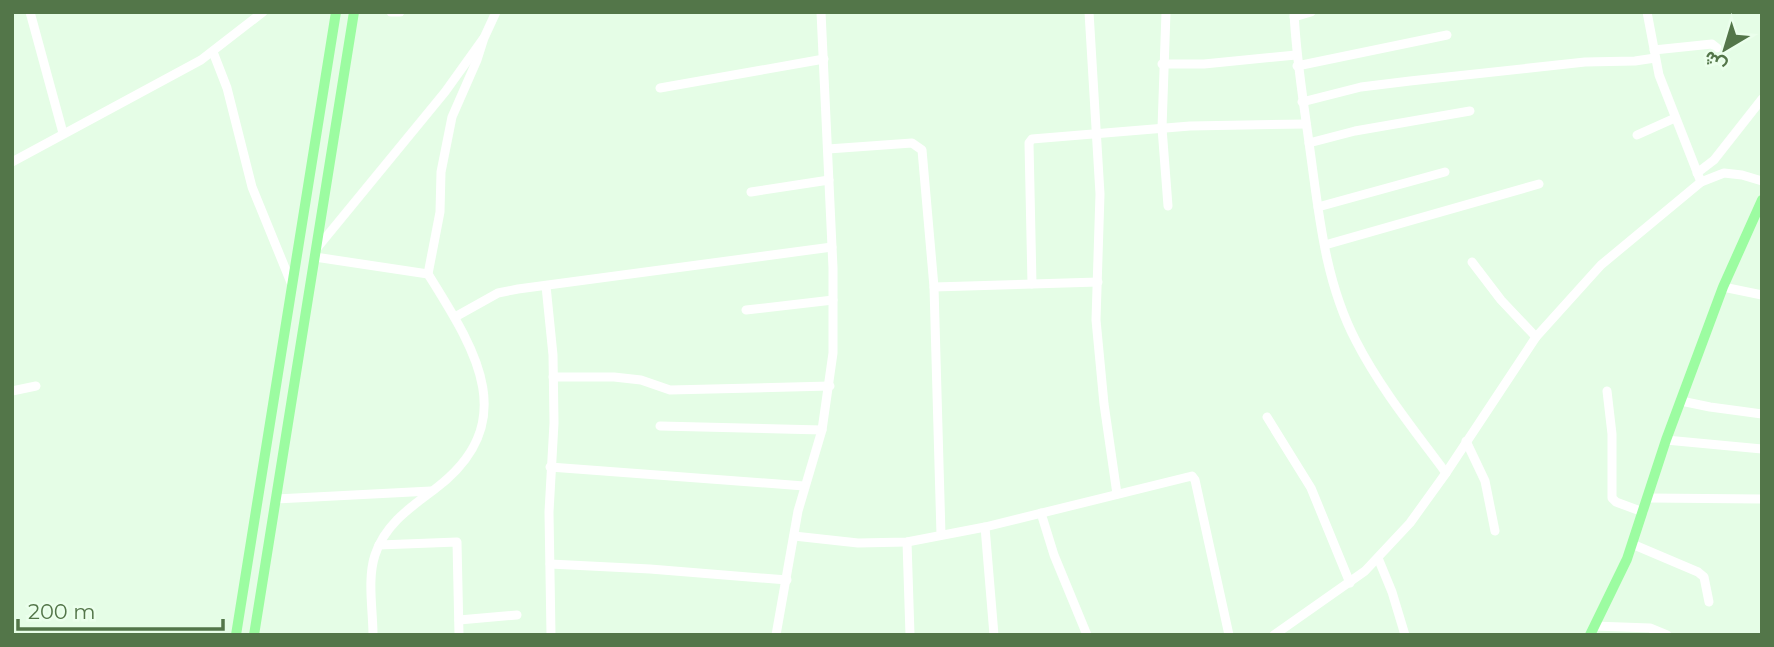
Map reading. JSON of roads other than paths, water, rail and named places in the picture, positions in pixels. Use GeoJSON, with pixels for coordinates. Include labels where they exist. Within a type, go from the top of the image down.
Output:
{"type":"FeatureCollection","features":[{"type":"Feature","properties":{"kind":"main road"},"geometry":{"type":"LineString","coordinates":[[236,635],[336,12]]}},
{"type":"Feature","properties":{"kind":"main road"},"geometry":{"type":"LineString","coordinates":[[254,635],[354,12]]}},
{"type":"Feature","properties":{"kind":"main road"},"geometry":{"type":"LineString","coordinates":[[1592,630],[1632,544],[1666,440],[1723,287],[1762,200]]}},
{"type":"Feature","properties":{"kind":"main road"},"geometry":{"type":"LineString","coordinates":[[276,393],[292,396]]}},
{"type":"Feature","properties":{"kind":"street"},"geometry":{"type":"LineString","coordinates":[[30,12],[63,133]]}},
{"type":"Feature","properties":{"kind":"street"},"geometry":{"type":"LineString","coordinates":[[12,162],[213,52],[263,12]]}},
{"type":"Feature","properties":{"kind":"street"},"geometry":{"type":"LineString","coordinates":[[391,12],[400,12]]}},
{"type":"Feature","properties":{"kind":"street"},"geometry":{"type":"LineString","coordinates":[[373,635],[372,570],[379,545],[389,527],[408,508],[448,480],[463,463],[475,447],[484,426],[485,394],[477,366],[454,317],[428,274],[440,212],[442,172],[452,117],[496,12]]}},
{"type":"Feature","properties":{"kind":"street"},"geometry":{"type":"LineString","coordinates":[[776,635],[804,486],[822,430],[830,386],[834,335],[821,12]]}},
{"type":"Feature","properties":{"kind":"street"},"geometry":{"type":"LineString","coordinates":[[1089,12],[1100,194],[1096,320],[1116,494]]}},
{"type":"Feature","properties":{"kind":"street"},"geometry":{"type":"LineString","coordinates":[[1166,12],[1162,64],[1162,128],[1168,206]]}},
{"type":"Feature","properties":{"kind":"street"},"geometry":{"type":"LineString","coordinates":[[1311,12],[1294,15],[1297,66],[1318,207],[1339,303],[1355,341],[1447,473]]}},
{"type":"Feature","properties":{"kind":"street"},"geometry":{"type":"LineString","coordinates":[[1647,12],[1654,54],[1675,118],[1699,177]]}},
{"type":"Feature","properties":{"kind":"street"},"geometry":{"type":"LineString","coordinates":[[1297,66],[1447,35]]}},
{"type":"Feature","properties":{"kind":"street"},"geometry":{"type":"LineString","coordinates":[[428,274],[316,253],[444,92],[484,37]]}},
{"type":"Feature","properties":{"kind":"street"},"geometry":{"type":"LineString","coordinates":[[1302,102],[1361,87],[1585,62],[1635,61],[1654,54],[1712,44],[1717,48]]}},
{"type":"Feature","properties":{"kind":"street"},"geometry":{"type":"LineString","coordinates":[[213,52],[227,88],[251,187],[293,286]]}},
{"type":"Feature","properties":{"kind":"street"},"geometry":{"type":"LineString","coordinates":[[1162,64],[1204,64],[1296,55]]}},
{"type":"Feature","properties":{"kind":"street"},"geometry":{"type":"LineString","coordinates":[[660,89],[824,59]]}},
{"type":"Feature","properties":{"kind":"street"},"geometry":{"type":"LineString","coordinates":[[1274,635],[1350,583],[1378,558],[1410,523],[1447,473],[1549,320],[1601,265],[1699,177],[1762,99]]}},
{"type":"Feature","properties":{"kind":"street"},"geometry":{"type":"LineString","coordinates":[[1309,143],[1355,131],[1471,111]]}},
{"type":"Feature","properties":{"kind":"street"},"geometry":{"type":"LineString","coordinates":[[1637,135],[1675,118]]}},
{"type":"Feature","properties":{"kind":"street"},"geometry":{"type":"LineString","coordinates":[[1032,284],[1030,141],[1039,137],[1162,128],[1306,124]]}},
{"type":"Feature","properties":{"kind":"street"},"geometry":{"type":"LineString","coordinates":[[828,149],[912,143],[922,150],[934,287],[941,535]]}},
{"type":"Feature","properties":{"kind":"street"},"geometry":{"type":"LineString","coordinates":[[1318,207],[1445,172]]}},
{"type":"Feature","properties":{"kind":"street"},"geometry":{"type":"LineString","coordinates":[[1699,177],[1724,173],[1762,181]]}},
{"type":"Feature","properties":{"kind":"street"},"geometry":{"type":"LineString","coordinates":[[751,192],[829,180]]}},
{"type":"Feature","properties":{"kind":"street"},"geometry":{"type":"LineString","coordinates":[[1325,245],[1539,184]]}},
{"type":"Feature","properties":{"kind":"street"},"geometry":{"type":"LineString","coordinates":[[454,317],[498,293],[832,247]]}},
{"type":"Feature","properties":{"kind":"street"},"geometry":{"type":"LineString","coordinates":[[1472,262],[1501,300],[1536,337]]}},
{"type":"Feature","properties":{"kind":"street"},"geometry":{"type":"LineString","coordinates":[[934,287],[1098,282]]}},
{"type":"Feature","properties":{"kind":"street"},"geometry":{"type":"LineString","coordinates":[[546,286],[554,423],[550,467],[551,635]]}},
{"type":"Feature","properties":{"kind":"street"},"geometry":{"type":"LineString","coordinates":[[1723,287],[1762,295]]}},
{"type":"Feature","properties":{"kind":"street"},"geometry":{"type":"LineString","coordinates":[[746,310],[833,300]]}},
{"type":"Feature","properties":{"kind":"street"},"geometry":{"type":"LineString","coordinates":[[553,377],[614,377],[641,380],[670,390],[830,386]]}},
{"type":"Feature","properties":{"kind":"street"},"geometry":{"type":"LineString","coordinates":[[12,391],[36,386]]}},
{"type":"Feature","properties":{"kind":"street"},"geometry":{"type":"LineString","coordinates":[[1607,391],[1612,434],[1612,498],[1643,512]]}},
{"type":"Feature","properties":{"kind":"street"},"geometry":{"type":"LineString","coordinates":[[1681,401],[1762,414]]}},
{"type":"Feature","properties":{"kind":"street"},"geometry":{"type":"LineString","coordinates":[[1267,417],[1311,488],[1350,583]]}},
{"type":"Feature","properties":{"kind":"street"},"geometry":{"type":"LineString","coordinates":[[660,426],[822,430]]}},
{"type":"Feature","properties":{"kind":"street"},"geometry":{"type":"LineString","coordinates":[[1666,440],[1762,449]]}},
{"type":"Feature","properties":{"kind":"street"},"geometry":{"type":"LineString","coordinates":[[1466,441],[1485,481],[1495,531]]}},
{"type":"Feature","properties":{"kind":"street"},"geometry":{"type":"LineString","coordinates":[[550,467],[804,486]]}},
{"type":"Feature","properties":{"kind":"street"},"geometry":{"type":"LineString","coordinates":[[794,536],[858,543],[907,542],[985,527],[1188,475],[1194,477],[1229,635]]}},
{"type":"Feature","properties":{"kind":"street"},"geometry":{"type":"LineString","coordinates":[[276,499],[433,491]]}},
{"type":"Feature","properties":{"kind":"street"},"geometry":{"type":"LineString","coordinates":[[1648,498],[1762,499]]}},
{"type":"Feature","properties":{"kind":"street"},"geometry":{"type":"LineString","coordinates":[[1041,513],[1054,555],[1087,635]]}},
{"type":"Feature","properties":{"kind":"street"},"geometry":{"type":"LineString","coordinates":[[985,527],[994,635]]}},
{"type":"Feature","properties":{"kind":"street"},"geometry":{"type":"LineString","coordinates":[[379,545],[457,542],[459,635]]}},
{"type":"Feature","properties":{"kind":"street"},"geometry":{"type":"LineString","coordinates":[[907,542],[910,635]]}},
{"type":"Feature","properties":{"kind":"street"},"geometry":{"type":"LineString","coordinates":[[1632,544],[1698,572],[1704,577],[1709,602]]}},
{"type":"Feature","properties":{"kind":"street"},"geometry":{"type":"LineString","coordinates":[[1378,558],[1405,635]]}},
{"type":"Feature","properties":{"kind":"street"},"geometry":{"type":"LineString","coordinates":[[550,564],[786,580]]}},
{"type":"Feature","properties":{"kind":"street"},"geometry":{"type":"LineString","coordinates":[[459,620],[517,615]]}},
{"type":"Feature","properties":{"kind":"street"},"geometry":{"type":"LineString","coordinates":[[1592,630],[1650,628],[1667,635]]}}]}
